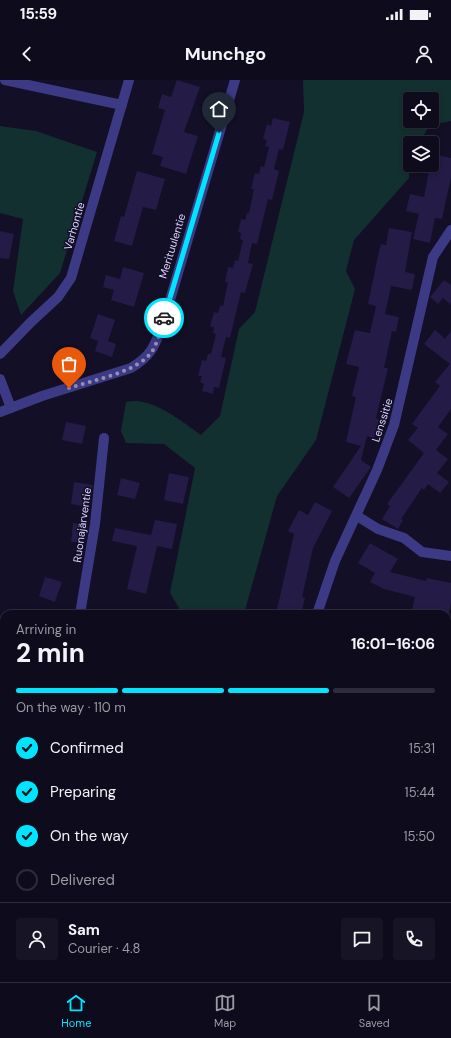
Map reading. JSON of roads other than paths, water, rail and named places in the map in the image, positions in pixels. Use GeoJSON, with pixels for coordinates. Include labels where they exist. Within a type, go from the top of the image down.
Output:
{"type":"FeatureCollection","features":[{"type":"Feature","properties":{"kind":"street"},"geometry":{"type":"LineString","coordinates":[[5,80],[122,105]]}},
{"type":"Feature","properties":{"kind":"street","name":"Varhontie"},"geometry":{"type":"LineString","coordinates":[[0,354],[58,297],[71,278],[129,80]]}},
{"type":"Feature","properties":{"kind":"street","name":"Merituulentie"},"geometry":{"type":"LineString","coordinates":[[0,412],[131,368],[143,361],[153,350],[162,327],[235,80]]}},
{"type":"Feature","properties":{"kind":"street","name":"Lenssitie"},"geometry":{"type":"LineString","coordinates":[[318,610],[335,562],[357,516],[394,425],[433,257],[451,230]]}},
{"type":"Feature","properties":{"kind":"street"},"geometry":{"type":"LineString","coordinates":[[0,379],[10,408]]}},
{"type":"Feature","properties":{"kind":"street","name":"Ruonajärventie"},"geometry":{"type":"LineString","coordinates":[[81,610],[96,524],[104,438]]}},
{"type":"Feature","properties":{"kind":"street"},"geometry":{"type":"LineString","coordinates":[[357,516],[378,529],[404,538],[422,552],[451,556]]}}]}
